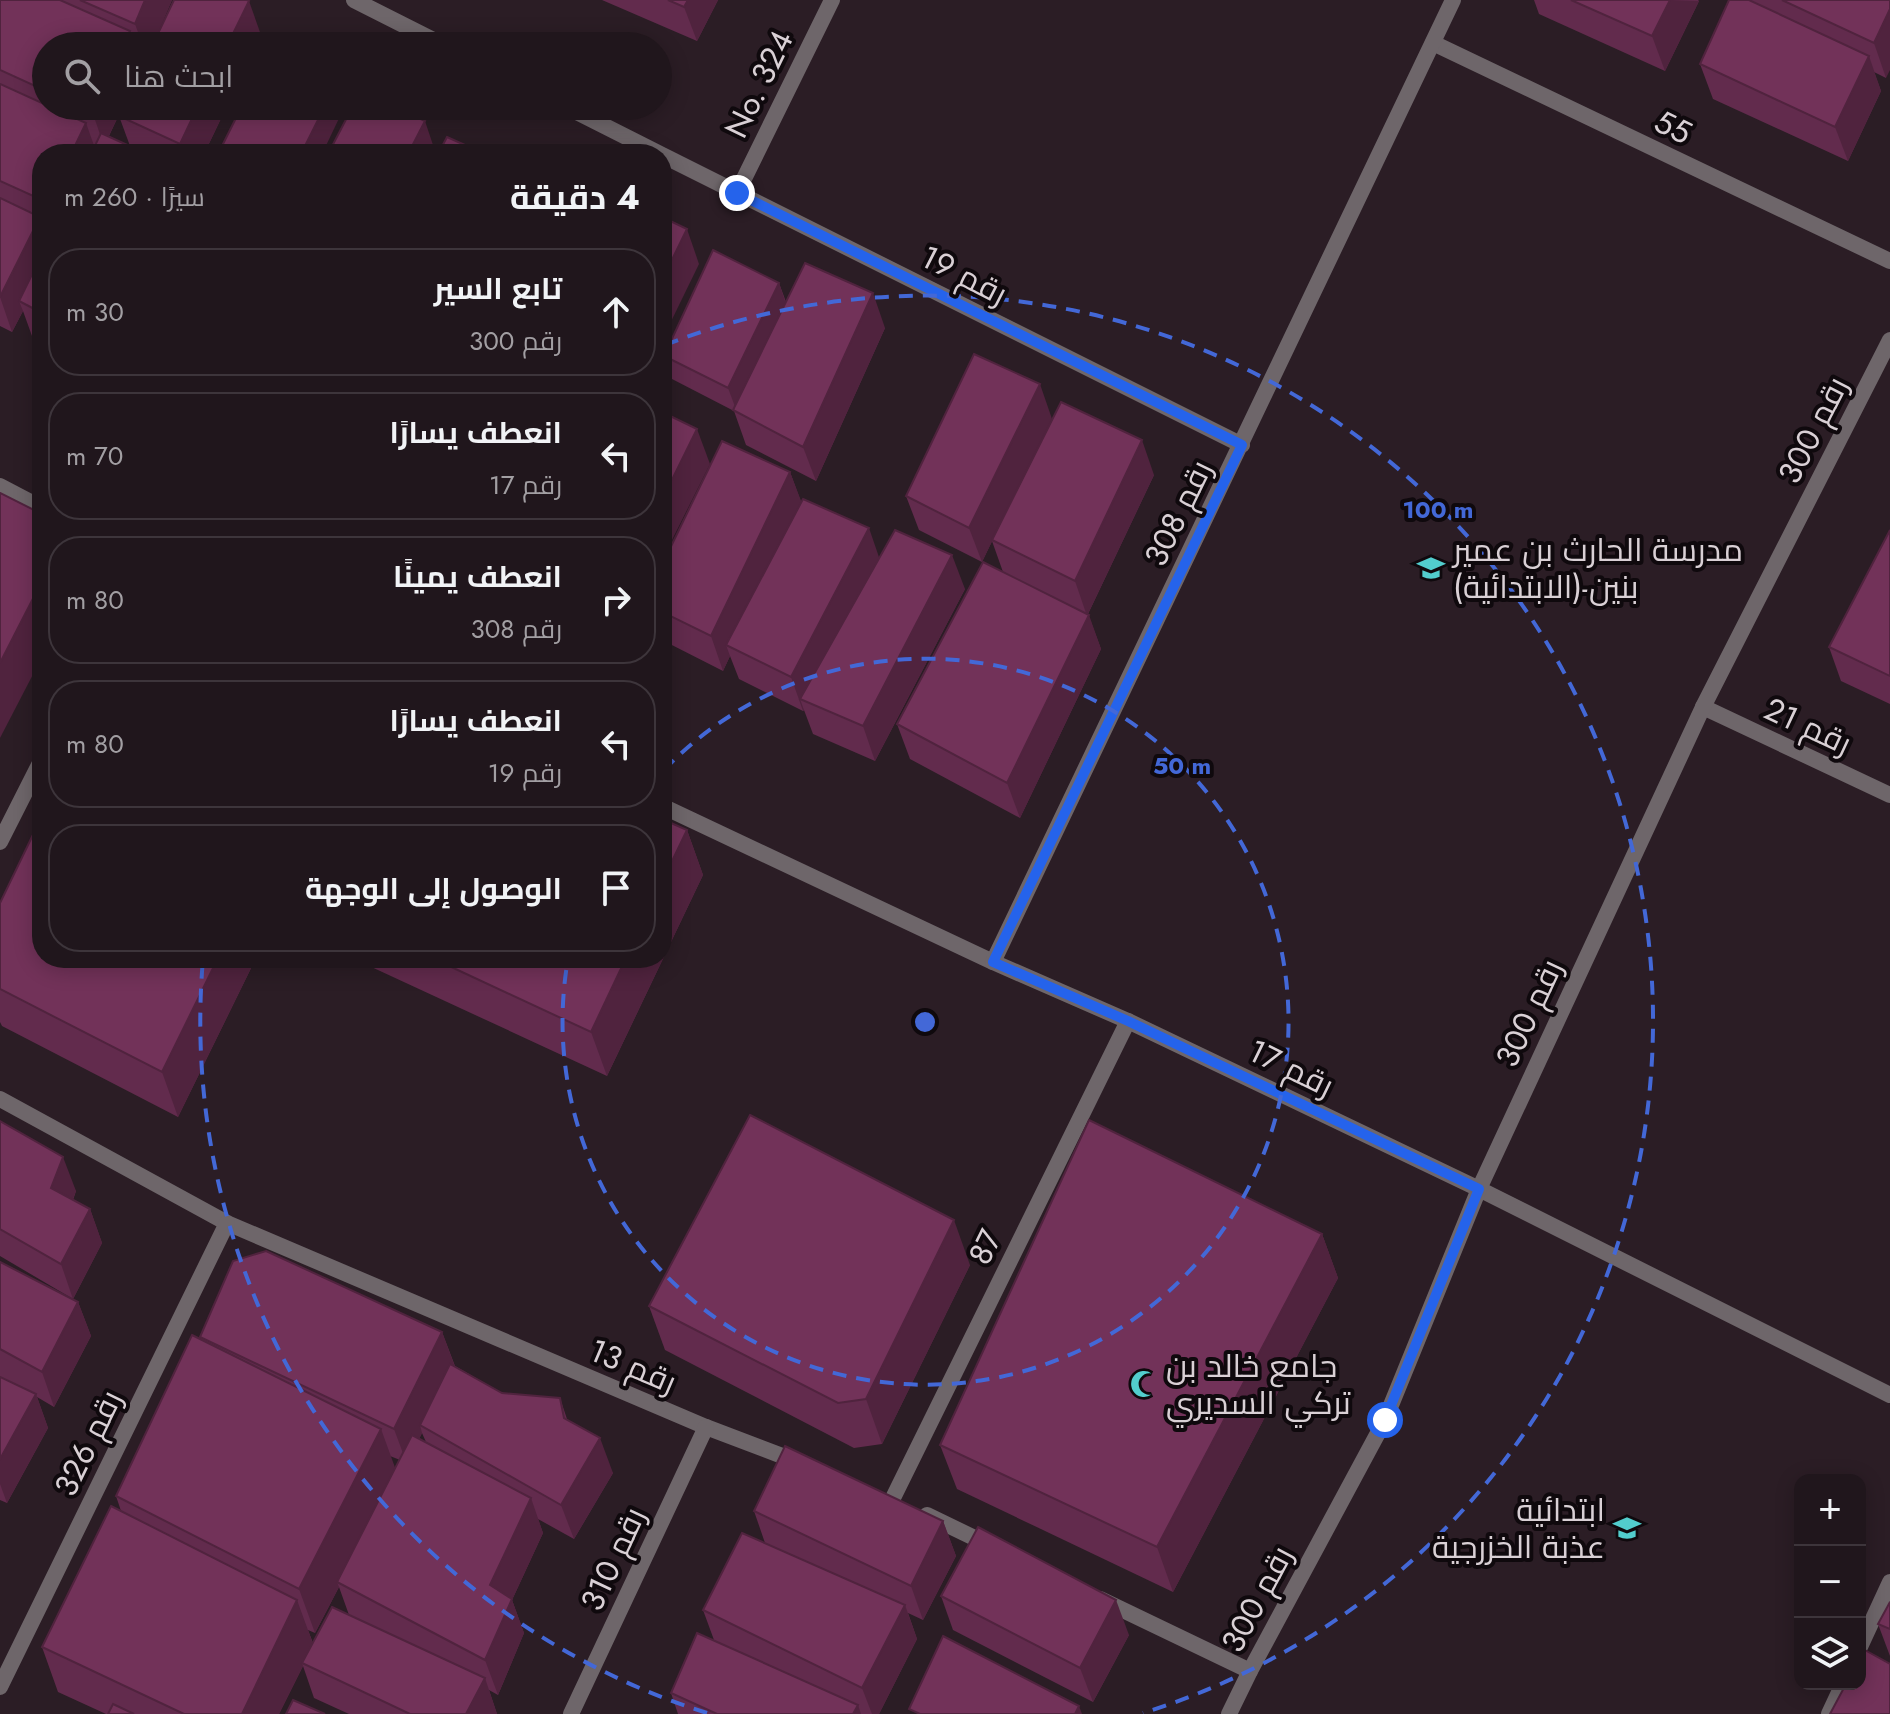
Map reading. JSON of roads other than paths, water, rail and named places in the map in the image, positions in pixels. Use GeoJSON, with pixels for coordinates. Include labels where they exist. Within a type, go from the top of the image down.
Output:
{"type":"FeatureCollection","features":[{"type":"Feature","properties":{"kind":"street"},"geometry":{"type":"LineString","coordinates":[[354,0],[417,32]]}},
{"type":"Feature","properties":{"kind":"street","name":"No. 324"},"geometry":{"type":"LineString","coordinates":[[737,193],[832,0]]}},
{"type":"Feature","properties":{"kind":"street","name":"رقم 308"},"geometry":{"type":"LineString","coordinates":[[993,962],[1453,0]]}},
{"type":"Feature","properties":{"kind":"street","name":"55"},"geometry":{"type":"LineString","coordinates":[[1433,43],[1890,261]]}},
{"type":"Feature","properties":{"kind":"street","name":"رقم 19"},"geometry":{"type":"LineString","coordinates":[[593,120],[641,144]]}},
{"type":"Feature","properties":{"kind":"street","name":"رقم 19"},"geometry":{"type":"LineString","coordinates":[[672,160],[1242,445]]}},
{"type":"Feature","properties":{"kind":"street","name":"رقم 300"},"geometry":{"type":"LineString","coordinates":[[1229,1714],[1385,1420],[1479,1189],[1703,707],[1890,340]]}},
{"type":"Feature","properties":{"kind":"street"},"geometry":{"type":"LineString","coordinates":[[0,486],[32,503]]}},
{"type":"Feature","properties":{"kind":"street","name":"رقم 21"},"geometry":{"type":"LineString","coordinates":[[1703,707],[1890,795]]}},
{"type":"Feature","properties":{"kind":"street"},"geometry":{"type":"LineString","coordinates":[[0,842],[32,779]]}},
{"type":"Feature","properties":{"kind":"street","name":"رقم 17"},"geometry":{"type":"LineString","coordinates":[[672,811],[993,962],[1128,1021],[1479,1189],[1890,1395]]}},
{"type":"Feature","properties":{"kind":"street","name":"87"},"geometry":{"type":"LineString","coordinates":[[1007,1554],[885,1496],[1128,1021]]}},
{"type":"Feature","properties":{"kind":"street","name":"رقم 13"},"geometry":{"type":"LineString","coordinates":[[0,1099],[227,1223],[706,1427],[806,1465]]}},
{"type":"Feature","properties":{"kind":"street","name":"رقم 326"},"geometry":{"type":"LineString","coordinates":[[0,1687],[227,1223]]}},
{"type":"Feature","properties":{"kind":"street","name":"رقم 310"},"geometry":{"type":"LineString","coordinates":[[571,1714],[706,1427]]}},
{"type":"Feature","properties":{"kind":"street"},"geometry":{"type":"LineString","coordinates":[[1866,1634],[1890,1582]]}},
{"type":"Feature","properties":{"kind":"street"},"geometry":{"type":"LineString","coordinates":[[1092,1595],[1250,1671]]}},
{"type":"Feature","properties":{"kind":"street"},"geometry":{"type":"LineString","coordinates":[[1829,1714],[1840,1690]]}},
{"type":"Feature","properties":{"kind":"place","name":"مدرسة الحارث بن عمير (الابتدائية)-بنين"},"geometry":{"type":"Point","coordinates":[1431,568]}},
{"type":"Feature","properties":{"kind":"place","name":"جامع خالد بن تركي السديري"},"geometry":{"type":"Point","coordinates":[1144,1384]}},
{"type":"Feature","properties":{"kind":"place","name":"ابتدائية عذبة الخزرجية"},"geometry":{"type":"Point","coordinates":[1627,1528]}}]}
